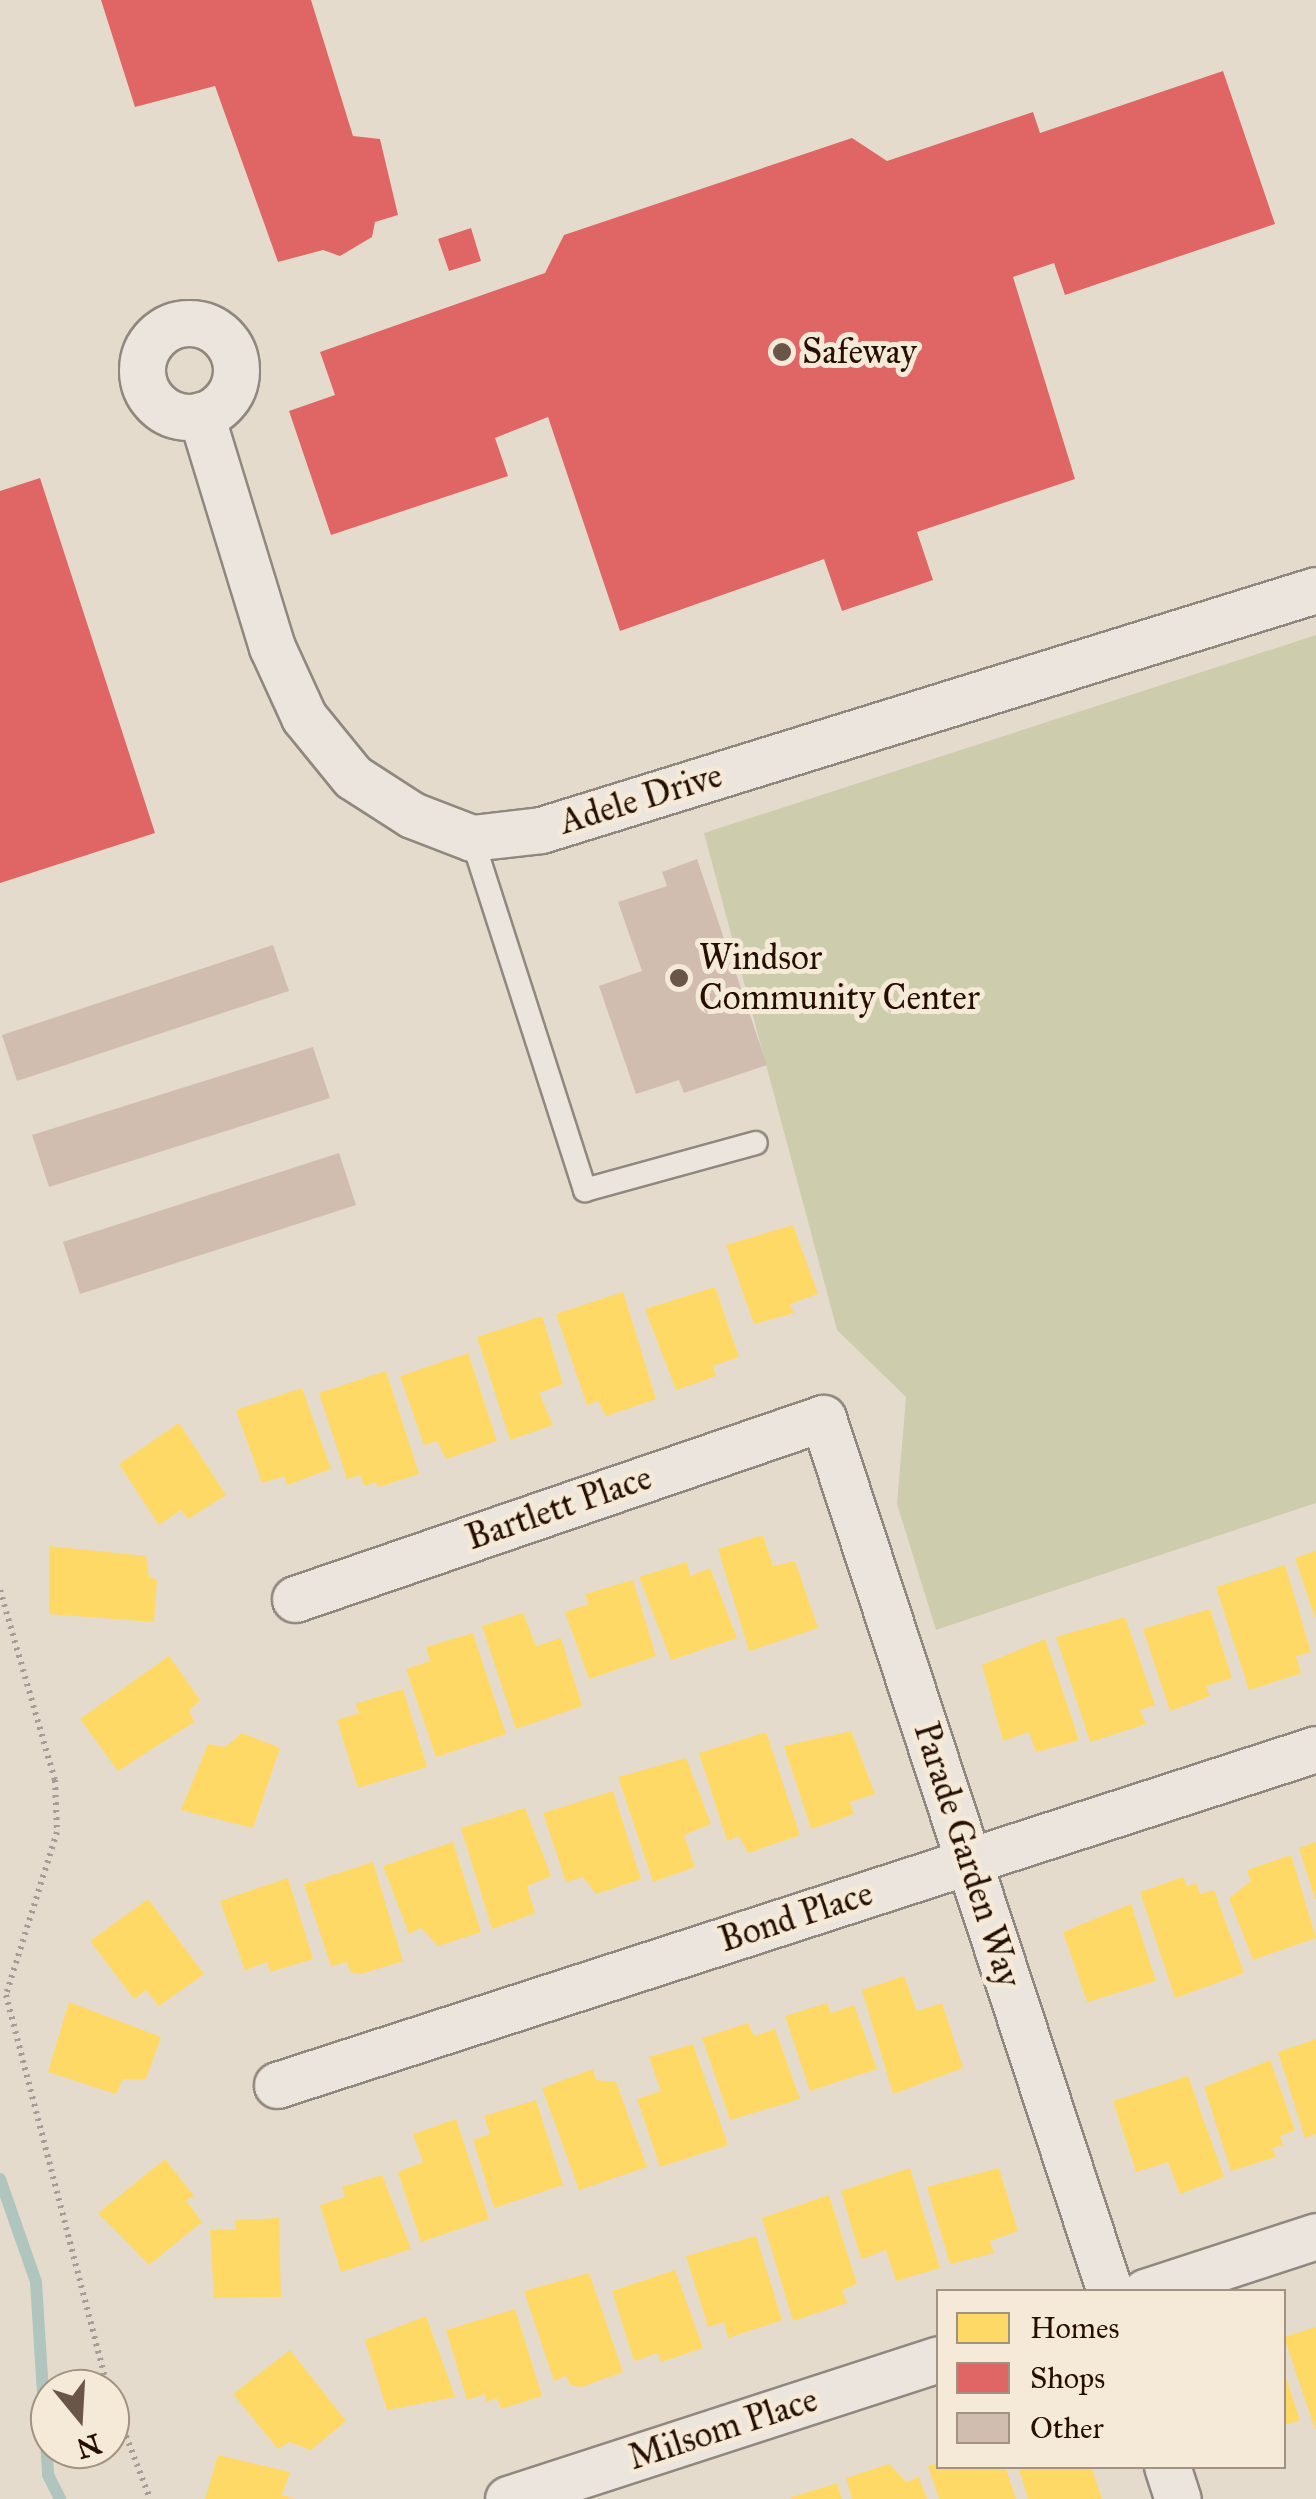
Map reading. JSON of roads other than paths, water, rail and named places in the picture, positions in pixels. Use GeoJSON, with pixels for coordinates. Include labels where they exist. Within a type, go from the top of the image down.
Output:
{"type":"FeatureCollection","features":[{"type":"Feature","properties":{"kind":"street","name":"Adele Drive"},"geometry":{"type":"LineString","coordinates":[[201,414],[272,646],[304,717],[352,778],[412,814],[472,838],[541,830],[1316,590]]}},
{"type":"Feature","properties":{"kind":"street","name":"Bartlett Place"},"geometry":{"type":"LineString","coordinates":[[295,1599],[823,1418]]}},
{"type":"Feature","properties":{"kind":"street","name":"Parade Garden Way"},"geometry":{"type":"LineString","coordinates":[[823,1418],[1109,2289]]}},
{"type":"Feature","properties":{"kind":"street","name":"Bond Place"},"geometry":{"type":"LineString","coordinates":[[276,2084],[1316,1749]]}},
{"type":"Feature","properties":{"kind":"street"},"geometry":{"type":"LineString","coordinates":[[1154,2289],[1316,2236]]}},
{"type":"Feature","properties":{"kind":"street","name":"Milsom Place"},"geometry":{"type":"LineString","coordinates":[[508,2499],[936,2360]]}},
{"type":"Feature","properties":{"kind":"street"},"geometry":{"type":"LineString","coordinates":[[1169,2469],[1178,2499]]}},
{"type":"Feature","properties":{"kind":"lane"},"geometry":{"type":"LineString","coordinates":[[472,838],[585,1190],[756,1142]]}},
{"type":"Feature","properties":{"kind":"waterway"},"geometry":{"type":"LineString","coordinates":[[0,2179],[36,2282],[48,2475],[60,2499]]}},
{"type":"Feature","properties":{"kind":"place","name":"Safeway"},"geometry":{"type":"Point","coordinates":[782,352]}},
{"type":"Feature","properties":{"kind":"place","name":"Windsor Community Center"},"geometry":{"type":"Point","coordinates":[679,978]}}]}
